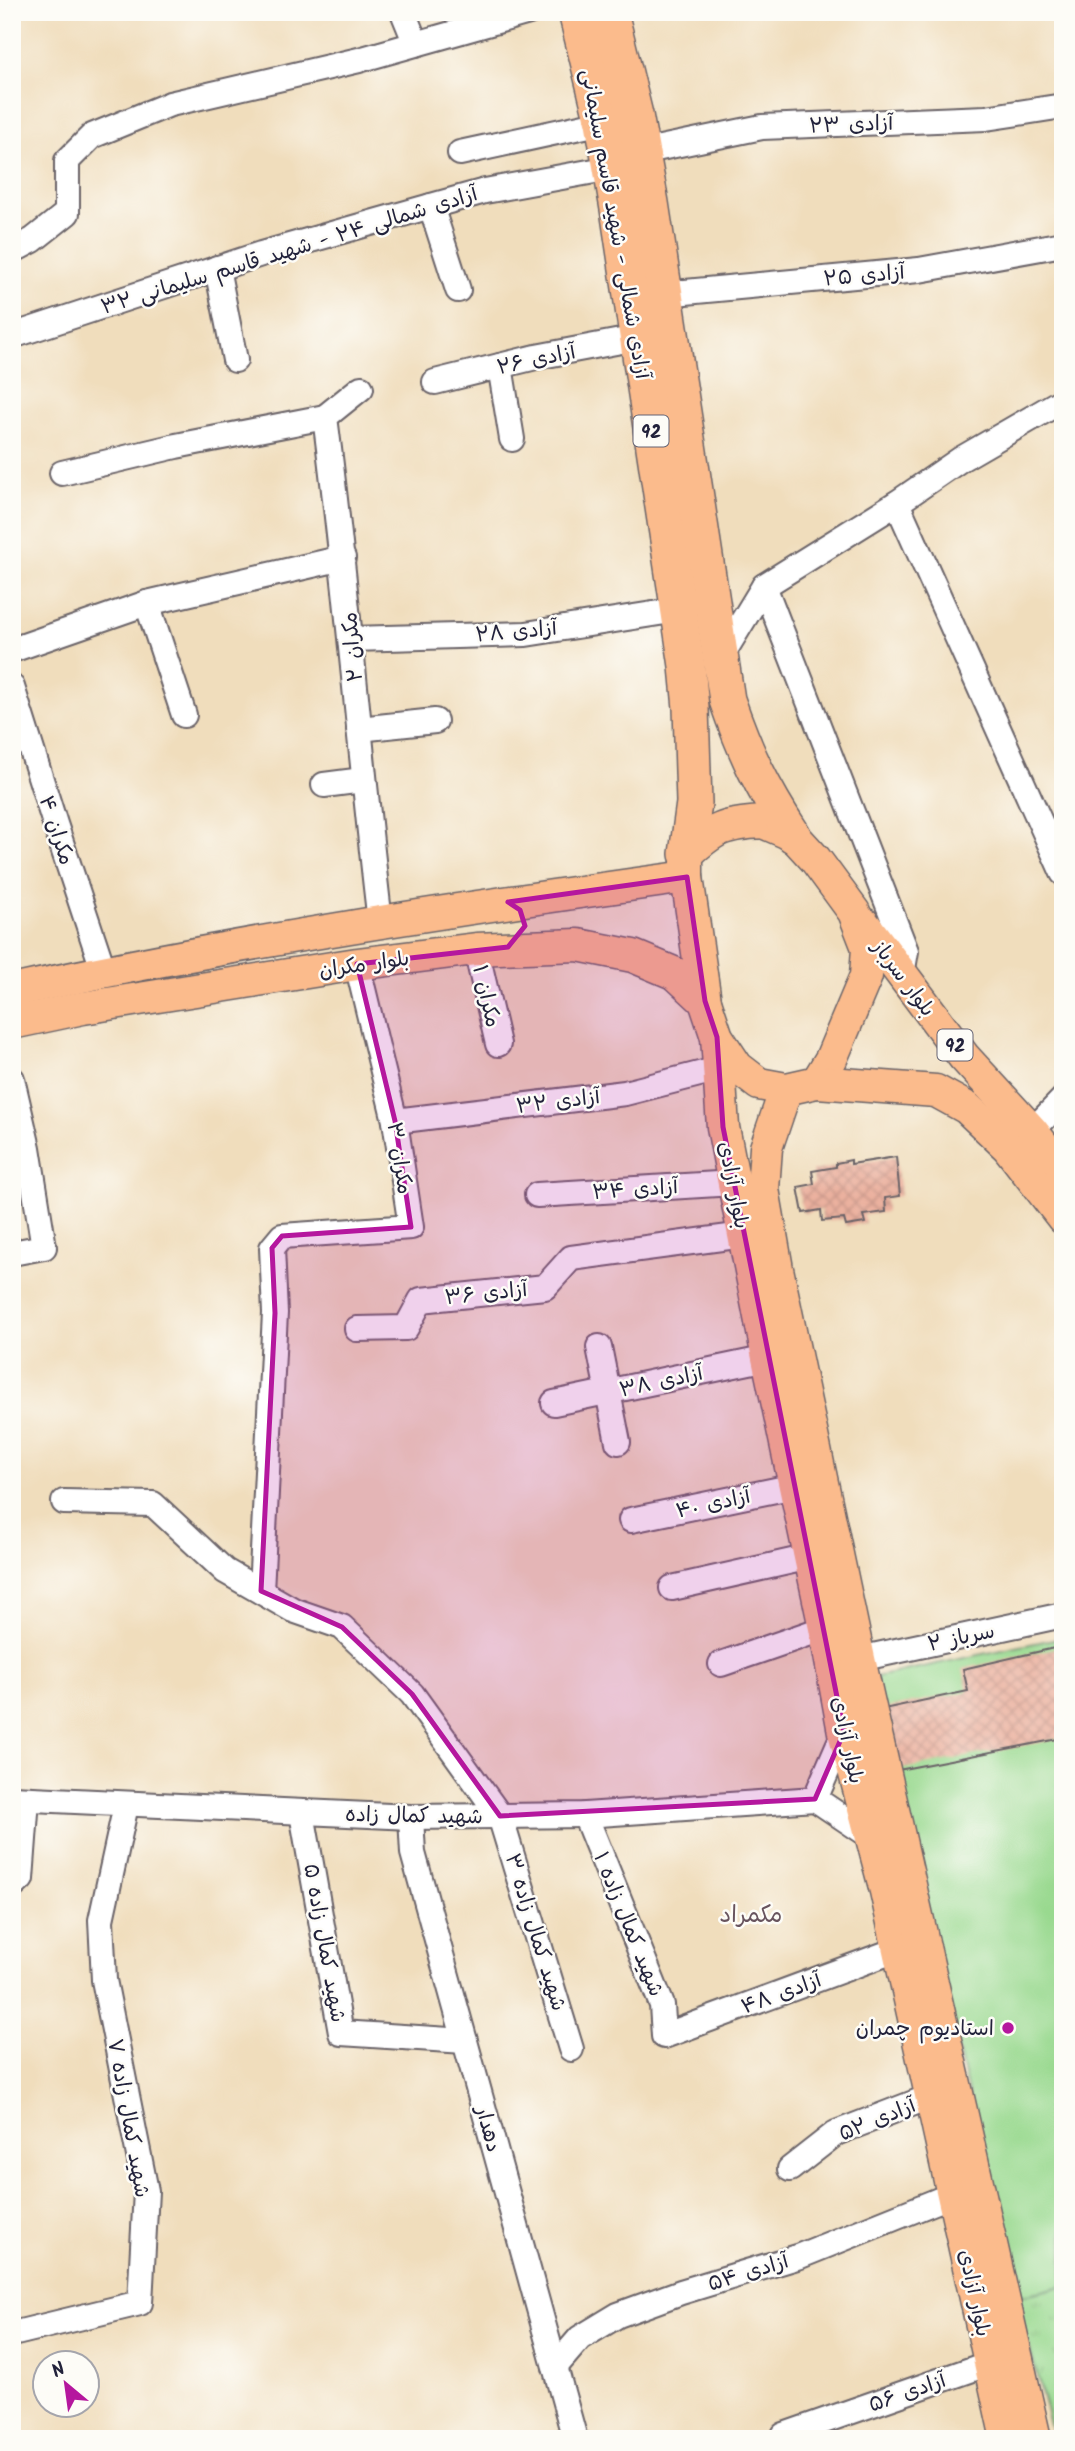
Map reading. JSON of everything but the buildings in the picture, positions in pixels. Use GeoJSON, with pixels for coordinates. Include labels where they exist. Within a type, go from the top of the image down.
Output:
{"type":"FeatureCollection","features":[{"type":"Feature","properties":{"kind":"highway","name":"آزادی شمالی - شهید قاسم سلیمانی"},"geometry":{"type":"LineString","coordinates":[[576,12],[603,122],[611,168],[690,698],[694,803],[687,865]]}},
{"type":"Feature","properties":{"kind":"highway","name":"آزادی شمالی - شهید قاسم سلیمانی"},"geometry":{"type":"LineString","coordinates":[[610,12],[641,152],[727,700],[743,747],[767,796],[793,835]]}},
{"type":"Feature","properties":{"kind":"main road","name":"92"},"geometry":{"type":"LineString","coordinates":[[817,1082],[831,1059],[866,976],[868,948],[855,912],[816,859],[793,835],[763,822],[734,824],[709,833],[687,865],[705,1001],[717,1037],[737,1067],[759,1084],[786,1089],[817,1082],[936,1091],[967,1108],[1008,1147],[1063,1218]]}},
{"type":"Feature","properties":{"kind":"main road","name":"بلوار مکران"},"geometry":{"type":"LineString","coordinates":[[12,991],[380,922],[508,902],[687,865]]}},
{"type":"Feature","properties":{"kind":"main road"},"geometry":{"type":"LineString","coordinates":[[508,902],[520,910],[525,926],[508,947]]}},
{"type":"Feature","properties":{"kind":"main road","name":"بلوار سرباز"},"geometry":{"type":"LineString","coordinates":[[855,912],[964,1057],[1032,1131],[1063,1171]]}},
{"type":"Feature","properties":{"kind":"main road","name":"بلوار مکران"},"geometry":{"type":"LineString","coordinates":[[12,1023],[83,1008],[476,948],[578,945],[633,956],[676,974],[705,1001]]}},
{"type":"Feature","properties":{"kind":"main road","name":"بلوار آزادی"},"geometry":{"type":"LineString","coordinates":[[717,1037],[723,1127],[844,1732],[899,1950],[1007,2439]]}},
{"type":"Feature","properties":{"kind":"main road","name":"بلوار آزادی"},"geometry":{"type":"LineString","coordinates":[[786,1089],[766,1148],[763,1189],[777,1269],[859,1658],[1035,2439]]}},
{"type":"Feature","properties":{"kind":"street"},"geometry":{"type":"LineString","coordinates":[[403,12],[416,44]]}},
{"type":"Feature","properties":{"kind":"street"},"geometry":{"type":"LineString","coordinates":[[12,251],[33,240],[67,213],[67,161],[92,136],[170,104],[359,60],[529,12]]}},
{"type":"Feature","properties":{"kind":"street","name":"آزادی ۲۳"},"geometry":{"type":"LineString","coordinates":[[641,152],[762,127],[986,118],[1063,106]]}},
{"type":"Feature","properties":{"kind":"street"},"geometry":{"type":"LineString","coordinates":[[460,153],[603,122]]}},
{"type":"Feature","properties":{"kind":"street","name":"آزادی شمالی ۲۴ - شهید قاسم سلیمانی ۳۲"},"geometry":{"type":"LineString","coordinates":[[12,336],[217,268],[431,206],[485,191],[611,168]]}},
{"type":"Feature","properties":{"kind":"street"},"geometry":{"type":"LineString","coordinates":[[431,206],[458,290]]}},
{"type":"Feature","properties":{"kind":"street","name":"آزادی ۲۵"},"geometry":{"type":"LineString","coordinates":[[664,293],[919,270],[1063,244]]}},
{"type":"Feature","properties":{"kind":"street"},"geometry":{"type":"LineString","coordinates":[[217,268],[235,360]]}},
{"type":"Feature","properties":{"kind":"street","name":"آزادی ۲۶"},"geometry":{"type":"LineString","coordinates":[[435,382],[536,357],[637,338]]}},
{"type":"Feature","properties":{"kind":"street"},"geometry":{"type":"LineString","coordinates":[[500,366],[512,439]]}},
{"type":"Feature","properties":{"kind":"street"},"geometry":{"type":"LineString","coordinates":[[62,473],[176,446],[325,417],[361,388]]}},
{"type":"Feature","properties":{"kind":"street"},"geometry":{"type":"LineString","coordinates":[[719,660],[764,586],[897,503],[961,458],[1063,400]]}},
{"type":"Feature","properties":{"kind":"street","name":"مکران ۲"},"geometry":{"type":"LineString","coordinates":[[325,417],[352,639],[363,780],[380,922]]}},
{"type":"Feature","properties":{"kind":"street"},"geometry":{"type":"LineString","coordinates":[[897,503],[1063,873]]}},
{"type":"Feature","properties":{"kind":"street"},"geometry":{"type":"LineString","coordinates":[[12,650],[147,603],[343,558]]}},
{"type":"Feature","properties":{"kind":"street"},"geometry":{"type":"LineString","coordinates":[[764,586],[906,951],[902,975]]}},
{"type":"Feature","properties":{"kind":"street"},"geometry":{"type":"LineString","coordinates":[[147,603],[184,715]]}},
{"type":"Feature","properties":{"kind":"street","name":"آزادی ۲۸"},"geometry":{"type":"LineString","coordinates":[[352,639],[526,634],[678,610]]}},
{"type":"Feature","properties":{"kind":"street","name":"مکران ۴"},"geometry":{"type":"LineString","coordinates":[[12,687],[104,972]]}},
{"type":"Feature","properties":{"kind":"street"},"geometry":{"type":"LineString","coordinates":[[359,729],[435,721]]}},
{"type":"Feature","properties":{"kind":"street"},"geometry":{"type":"LineString","coordinates":[[324,785],[363,780]]}},
{"type":"Feature","properties":{"kind":"street","name":"مکران ۱"},"geometry":{"type":"LineString","coordinates":[[476,948],[498,1044]]}},
{"type":"Feature","properties":{"kind":"street","name":"مکران ۳"},"geometry":{"type":"LineString","coordinates":[[261,1591],[275,1313],[272,1248],[282,1236],[411,1227],[395,1121],[358,964]]}},
{"type":"Feature","properties":{"kind":"street","name":"آزادی ۳۲"},"geometry":{"type":"LineString","coordinates":[[395,1121],[625,1093],[719,1069]]}},
{"type":"Feature","properties":{"kind":"street"},"geometry":{"type":"LineString","coordinates":[[12,1079],[28,1148],[44,1247],[12,1253]]}},
{"type":"Feature","properties":{"kind":"street"},"geometry":{"type":"LineString","coordinates":[[1032,1131],[1063,1099]]}},
{"type":"Feature","properties":{"kind":"street","name":"آزادی ۳۴"},"geometry":{"type":"LineString","coordinates":[[537,1195],[734,1183]]}},
{"type":"Feature","properties":{"kind":"street","name":"آزادی ۳۶"},"geometry":{"type":"LineString","coordinates":[[357,1329],[406,1328],[421,1300],[545,1287],[571,1258],[744,1235]]}},
{"type":"Feature","properties":{"kind":"street"},"geometry":{"type":"LineString","coordinates":[[599,1347],[610,1391],[618,1442]]}},
{"type":"Feature","properties":{"kind":"street","name":"آزادی ۳۸"},"geometry":{"type":"LineString","coordinates":[[554,1403],[768,1358]]}},
{"type":"Feature","properties":{"kind":"street","name":"آزادی ۴۰"},"geometry":{"type":"LineString","coordinates":[[631,1520],[795,1486]]}},
{"type":"Feature","properties":{"kind":"street","name":"شهید کمال زاده ۳"},"geometry":{"type":"LineString","coordinates":[[64,1502],[153,1504],[225,1571],[293,1610],[342,1627],[412,1694],[500,1816],[571,2049]]}},
{"type":"Feature","properties":{"kind":"street"},"geometry":{"type":"LineString","coordinates":[[672,1588],[810,1557]]}},
{"type":"Feature","properties":{"kind":"street","name":"سرباز ۲"},"geometry":{"type":"LineString","coordinates":[[859,1658],[1063,1615]]}},
{"type":"Feature","properties":{"kind":"street"},"geometry":{"type":"LineString","coordinates":[[721,1664],[825,1628]]}},
{"type":"Feature","properties":{"kind":"street"},"geometry":{"type":"LineString","coordinates":[[844,1732],[815,1799],[870,1836]]}},
{"type":"Feature","properties":{"kind":"street"},"geometry":{"type":"LineString","coordinates":[[12,1887],[21,1879],[19,1798]]}},
{"type":"Feature","properties":{"kind":"street","name":"شهید کمال زاده"},"geometry":{"type":"LineString","coordinates":[[19,1798],[411,1817],[585,1815],[815,1799]]}},
{"type":"Feature","properties":{"kind":"street","name":"شهید کمال زاده ۷"},"geometry":{"type":"LineString","coordinates":[[12,2334],[140,2303],[146,2191],[104,1979],[102,1920],[126,1805]]}},
{"type":"Feature","properties":{"kind":"street","name":"شهید کمال زاده ۵"},"geometry":{"type":"LineString","coordinates":[[302,1813],[341,2033],[465,2041]]}},
{"type":"Feature","properties":{"kind":"street","name":"شهید کمال زاده ۱"},"geometry":{"type":"LineString","coordinates":[[585,1815],[662,2005],[663,2036]]}},
{"type":"Feature","properties":{"kind":"street","name":"دهدار"},"geometry":{"type":"LineString","coordinates":[[411,1817],[413,1853],[575,2439]]}},
{"type":"Feature","properties":{"kind":"street","name":"آزادی ۴۸"},"geometry":{"type":"LineString","coordinates":[[663,2036],[899,1950]]}},
{"type":"Feature","properties":{"kind":"street","name":"آزادی ۵۲"},"geometry":{"type":"LineString","coordinates":[[790,2169],[836,2133],[932,2096]]}},
{"type":"Feature","properties":{"kind":"street","name":"آزادی ۵۴"},"geometry":{"type":"LineString","coordinates":[[555,2367],[580,2338],[618,2315],[681,2292],[800,2256],[954,2194]]}},
{"type":"Feature","properties":{"kind":"street","name":"آزادی ۵۶"},"geometry":{"type":"LineString","coordinates":[[784,2435],[990,2363]]}},
{"type":"Feature","properties":{"kind":"highlighted area"},"geometry":{"type":"Polygon","coordinates":[[[687,877],[705,1001],[717,1037],[723,1127],[844,1732],[815,1799],[500,1816],[412,1694],[342,1627],[261,1591],[275,1313],[272,1248],[282,1236],[411,1227],[395,1121],[357,964],[508,947],[525,926],[520,910],[508,902],[687,877]]]}},
{"type":"Feature","properties":{"kind":"green space","name":"استادیوم چمران"},"geometry":{"type":"Polygon","coordinates":[[[1063,1637],[1063,2286],[1016,2297],[871,1678],[1063,1637]]]}},
{"type":"Feature","properties":{"kind":"green space"},"geometry":{"type":"Polygon","coordinates":[[[1063,2286],[1063,2439],[1054,2439],[1016,2297],[1063,2286]]]}},
{"type":"Feature","properties":{"kind":"place","name":"استادیوم چمران"},"geometry":{"type":"Point","coordinates":[1008,2028]}},
{"type":"Feature","properties":{"kind":"district","name":"مکمراد"},"geometry":{"type":"Point","coordinates":[751,1914]}}]}
